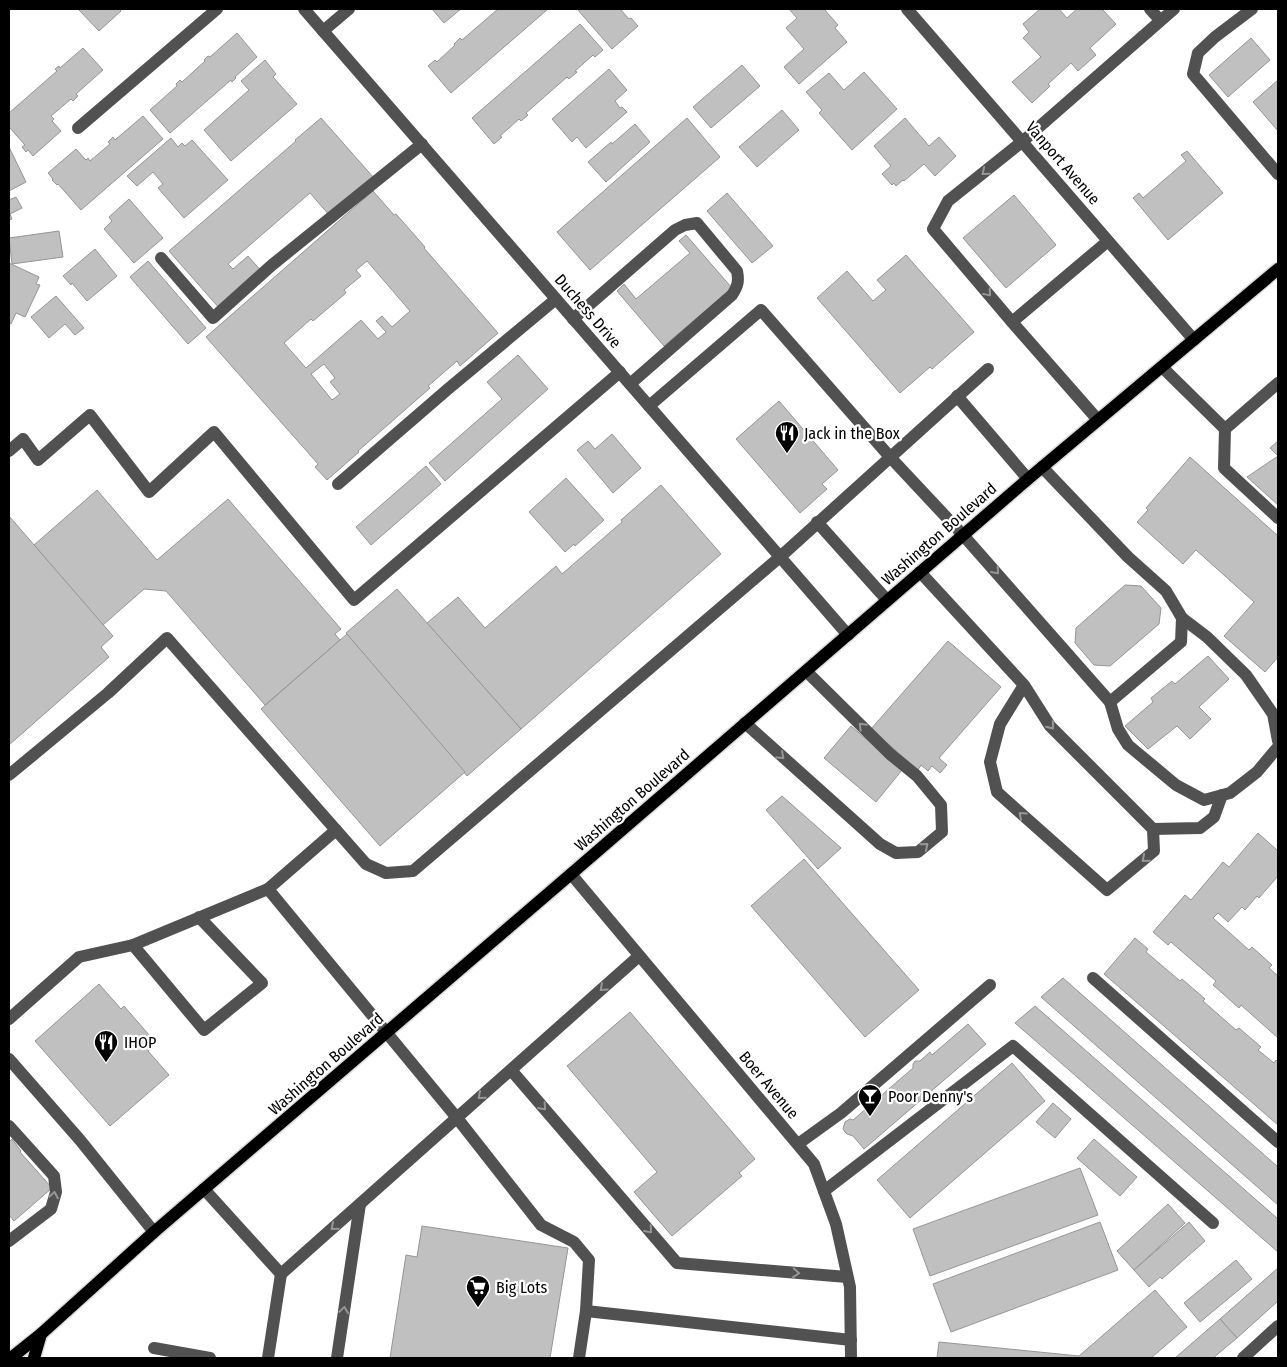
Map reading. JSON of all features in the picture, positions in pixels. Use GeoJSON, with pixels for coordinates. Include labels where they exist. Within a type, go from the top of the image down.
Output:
{"type":"FeatureCollection","features":[{"type":"Feature","properties":{"kind":"main road","name":"Washington Boulevard"},"geometry":{"type":"LineString","coordinates":[[11,1358],[41,1334],[154,1232],[887,600],[1278,269]]}},
{"type":"Feature","properties":{"kind":"main road"},"geometry":{"type":"LineString","coordinates":[[34,1358],[41,1334]]}},
{"type":"Feature","properties":{"kind":"street"},"geometry":{"type":"LineString","coordinates":[[78,128],[217,9]]}},
{"type":"Feature","properties":{"kind":"street","name":"Duchess Drive"},"geometry":{"type":"LineString","coordinates":[[304,9],[848,634]]}},
{"type":"Feature","properties":{"kind":"street"},"geometry":{"type":"LineString","coordinates":[[323,31],[349,9]]}},
{"type":"Feature","properties":{"kind":"street","name":"Vanport Avenue"},"geometry":{"type":"LineString","coordinates":[[908,9],[1194,340]]}},
{"type":"Feature","properties":{"kind":"street"},"geometry":{"type":"LineString","coordinates":[[1150,9],[1160,20]]}},
{"type":"Feature","properties":{"kind":"street"},"geometry":{"type":"LineString","coordinates":[[1098,420],[933,229],[948,201],[1023,141],[1174,9]]}},
{"type":"Feature","properties":{"kind":"street"},"geometry":{"type":"LineString","coordinates":[[1252,9],[1215,37],[1198,53],[1193,74],[1278,174]]}},
{"type":"Feature","properties":{"kind":"street"},"geometry":{"type":"LineString","coordinates":[[160,258],[213,318],[272,265],[422,144]]}},
{"type":"Feature","properties":{"kind":"street"},"geometry":{"type":"LineString","coordinates":[[573,319],[675,230],[697,223],[737,271],[738,287],[732,295],[630,384]]}},
{"type":"Feature","properties":{"kind":"street"},"geometry":{"type":"LineString","coordinates":[[1012,322],[1108,241]]}},
{"type":"Feature","properties":{"kind":"street"},"geometry":{"type":"LineString","coordinates":[[338,484],[556,299]]}},
{"type":"Feature","properties":{"kind":"street"},"geometry":{"type":"LineString","coordinates":[[649,406],[761,310],[890,457],[964,535],[1110,702],[1118,728],[1128,745],[1176,785],[1204,800],[1230,793],[1257,772],[1278,747]]}},
{"type":"Feature","properties":{"kind":"street"},"geometry":{"type":"LineString","coordinates":[[1162,367],[1225,429],[1224,468],[1278,518]]}},
{"type":"Feature","properties":{"kind":"street"},"geometry":{"type":"LineString","coordinates":[[9,775],[108,694],[167,638],[366,864],[386,873],[413,871],[780,556],[988,369]]}},
{"type":"Feature","properties":{"kind":"street"},"geometry":{"type":"LineString","coordinates":[[9,451],[23,439],[38,460],[90,415],[149,492],[214,432],[354,600],[620,372]]}},
{"type":"Feature","properties":{"kind":"street"},"geometry":{"type":"LineString","coordinates":[[1225,429],[1278,383]]}},
{"type":"Feature","properties":{"kind":"street"},"geometry":{"type":"LineString","coordinates":[[957,396],[1028,479]]}},
{"type":"Feature","properties":{"kind":"street"},"geometry":{"type":"LineString","coordinates":[[1042,468],[1128,557],[1166,591],[1182,618],[1207,637],[1246,675],[1273,714],[1278,741]]}},
{"type":"Feature","properties":{"kind":"street"},"geometry":{"type":"LineString","coordinates":[[818,522],[887,600]]}},
{"type":"Feature","properties":{"kind":"street"},"geometry":{"type":"LineString","coordinates":[[920,572],[1024,685],[1050,726],[1153,829],[1154,851],[1107,890],[997,792],[990,762],[1000,724],[1024,685]]}},
{"type":"Feature","properties":{"kind":"street"},"geometry":{"type":"LineString","coordinates":[[1110,702],[1181,642],[1182,618]]}},
{"type":"Feature","properties":{"kind":"street"},"geometry":{"type":"LineString","coordinates":[[745,723],[880,844],[896,853],[918,852],[942,832],[941,805],[923,783],[890,754],[806,671]]}},
{"type":"Feature","properties":{"kind":"street"},"geometry":{"type":"LineString","coordinates":[[1153,829],[1200,828],[1214,817],[1222,795]]}},
{"type":"Feature","properties":{"kind":"street"},"geometry":{"type":"LineString","coordinates":[[9,1019],[78,957],[132,945],[268,889],[336,830]]}},
{"type":"Feature","properties":{"kind":"street","name":"Boer Avenue"},"geometry":{"type":"LineString","coordinates":[[571,874],[814,1164],[836,1224],[850,1287],[851,1358]]}},
{"type":"Feature","properties":{"kind":"street"},"geometry":{"type":"LineString","coordinates":[[268,889],[456,1118],[541,1225],[574,1242],[589,1260],[586,1312],[579,1358]]}},
{"type":"Feature","properties":{"kind":"street"},"geometry":{"type":"LineString","coordinates":[[132,945],[204,1030],[262,983],[199,917]]}},
{"type":"Feature","properties":{"kind":"street"},"geometry":{"type":"LineString","coordinates":[[268,1358],[280,1274],[640,956]]}},
{"type":"Feature","properties":{"kind":"street"},"geometry":{"type":"LineString","coordinates":[[1093,978],[1278,1142]]}},
{"type":"Feature","properties":{"kind":"street"},"geometry":{"type":"LineString","coordinates":[[798,1144],[841,1113],[990,985]]}},
{"type":"Feature","properties":{"kind":"street"},"geometry":{"type":"LineString","coordinates":[[824,1190],[1013,1046],[1214,1223]]}},
{"type":"Feature","properties":{"kind":"street"},"geometry":{"type":"LineString","coordinates":[[9,1059],[80,1140],[154,1232]]}},
{"type":"Feature","properties":{"kind":"street"},"geometry":{"type":"LineString","coordinates":[[511,1070],[677,1263],[848,1277]]}},
{"type":"Feature","properties":{"kind":"street"},"geometry":{"type":"LineString","coordinates":[[9,1126],[54,1176],[56,1192],[51,1208],[9,1240]]}},
{"type":"Feature","properties":{"kind":"street"},"geometry":{"type":"LineString","coordinates":[[204,1189],[280,1274]]}},
{"type":"Feature","properties":{"kind":"street"},"geometry":{"type":"LineString","coordinates":[[337,1358],[360,1204]]}},
{"type":"Feature","properties":{"kind":"street"},"geometry":{"type":"LineString","coordinates":[[586,1312],[851,1340]]}},
{"type":"Feature","properties":{"kind":"street"},"geometry":{"type":"LineString","coordinates":[[1244,1358],[1278,1326]]}},
{"type":"Feature","properties":{"kind":"street"},"geometry":{"type":"LineString","coordinates":[[154,1348],[210,1358]]}},
{"type":"Feature","properties":{"kind":"building"},"geometry":{"type":"Polygon","coordinates":[[[78,9],[119,9],[121,11],[99,31],[78,9]]]}},
{"type":"Feature","properties":{"kind":"building"},"geometry":{"type":"Polygon","coordinates":[[[432,9],[461,9],[444,23],[432,9]]]}},
{"type":"Feature","properties":{"kind":"building"},"geometry":{"type":"Polygon","coordinates":[[[498,9],[548,9],[451,93],[428,66],[435,60],[437,62],[460,38],[462,40],[498,9]]]}},
{"type":"Feature","properties":{"kind":"building"},"geometry":{"type":"Polygon","coordinates":[[[577,9],[620,9],[638,26],[612,49],[577,9]]]}},
{"type":"Feature","properties":{"kind":"building"},"geometry":{"type":"Polygon","coordinates":[[[789,9],[824,9],[838,25],[835,28],[847,42],[799,84],[784,67],[804,49],[786,28],[797,18],[789,9]]]}},
{"type":"Feature","properties":{"kind":"building"},"geometry":{"type":"Polygon","coordinates":[[[1040,9],[1059,9],[1067,18],[1077,9],[1102,9],[1116,24],[1090,48],[1096,55],[1078,71],[1071,63],[1048,84],[1050,86],[1032,103],[1012,82],[1041,57],[1023,38],[1029,32],[1023,24],[1040,9]]]}},
{"type":"Feature","properties":{"kind":"building"},"geometry":{"type":"Polygon","coordinates":[[[580,24],[603,50],[595,57],[593,55],[569,79],[567,77],[526,113],[528,115],[521,121],[519,119],[500,136],[502,137],[494,144],[472,118],[580,24]]]}},
{"type":"Feature","properties":{"kind":"building"},"geometry":{"type":"Polygon","coordinates":[[[237,33],[257,57],[232,82],[231,80],[170,133],[150,110],[177,86],[176,84],[180,80],[182,82],[208,56],[210,57],[237,33]]]}},
{"type":"Feature","properties":{"kind":"building"},"geometry":{"type":"Polygon","coordinates":[[[1251,38],[1270,60],[1228,97],[1209,75],[1251,38]]]}},
{"type":"Feature","properties":{"kind":"building"},"geometry":{"type":"Polygon","coordinates":[[[83,48],[103,70],[76,94],[78,96],[73,101],[71,99],[51,116],[54,119],[52,121],[61,131],[33,156],[28,150],[26,152],[22,147],[25,145],[9,127],[9,113],[57,71],[55,69],[59,66],[60,68],[83,48]]]}},
{"type":"Feature","properties":{"kind":"building"},"geometry":{"type":"Polygon","coordinates":[[[265,60],[276,74],[273,77],[297,104],[231,161],[204,130],[249,90],[241,81],[265,60]]]}},
{"type":"Feature","properties":{"kind":"building"},"geometry":{"type":"Polygon","coordinates":[[[742,65],[760,86],[711,128],[693,107],[742,65]]]}},
{"type":"Feature","properties":{"kind":"building"},"geometry":{"type":"Polygon","coordinates":[[[609,69],[627,90],[615,101],[620,108],[622,107],[627,112],[586,148],[577,137],[572,142],[552,119],[609,69]]]}},
{"type":"Feature","properties":{"kind":"building"},"geometry":{"type":"Polygon","coordinates":[[[864,72],[897,109],[852,150],[819,113],[822,110],[806,92],[829,73],[844,90],[864,72]]]}},
{"type":"Feature","properties":{"kind":"building"},"geometry":{"type":"Polygon","coordinates":[[[1278,80],[1278,131],[1253,102],[1278,80]]]}},
{"type":"Feature","properties":{"kind":"building"},"geometry":{"type":"Polygon","coordinates":[[[782,110],[799,130],[757,167],[739,147],[782,110]]]}},
{"type":"Feature","properties":{"kind":"building"},"geometry":{"type":"Polygon","coordinates":[[[143,116],[163,139],[81,210],[58,184],[52,180],[48,173],[76,149],[86,160],[88,158],[90,161],[110,144],[108,142],[113,137],[115,140],[143,116]]]}},
{"type":"Feature","properties":{"kind":"building"},"geometry":{"type":"Polygon","coordinates":[[[321,118],[374,178],[330,216],[310,193],[228,264],[233,269],[248,256],[262,272],[220,309],[169,251],[321,118]]]}},
{"type":"Feature","properties":{"kind":"building"},"geometry":{"type":"Polygon","coordinates":[[[687,118],[720,157],[590,270],[557,232],[687,118]]]}},
{"type":"Feature","properties":{"kind":"building"},"geometry":{"type":"Polygon","coordinates":[[[905,118],[929,146],[939,137],[956,156],[935,176],[924,164],[896,186],[894,183],[892,185],[882,174],[891,166],[874,146],[905,118]]]}},
{"type":"Feature","properties":{"kind":"building"},"geometry":{"type":"Polygon","coordinates":[[[635,124],[650,142],[606,182],[588,162],[635,124]]]}},
{"type":"Feature","properties":{"kind":"building"},"geometry":{"type":"Polygon","coordinates":[[[171,138],[178,147],[182,143],[185,146],[192,140],[228,180],[184,218],[158,188],[163,184],[153,172],[137,186],[127,176],[171,138]]]}},
{"type":"Feature","properties":{"kind":"building"},"geometry":{"type":"Polygon","coordinates":[[[9,147],[26,182],[9,191],[9,147]]]}},
{"type":"Feature","properties":{"kind":"building"},"geometry":{"type":"Polygon","coordinates":[[[1187,151],[1223,193],[1168,240],[1133,198],[1139,193],[1143,198],[1186,161],[1181,155],[1187,151]]]}},
{"type":"Feature","properties":{"kind":"building"},"geometry":{"type":"Polygon","coordinates":[[[373,191],[394,215],[396,214],[498,333],[460,366],[457,361],[428,386],[430,388],[327,480],[315,467],[318,464],[206,337],[373,191]],[[367,261],[356,270],[361,276],[344,290],[346,293],[313,321],[311,319],[284,343],[306,368],[361,320],[378,339],[386,332],[376,321],[382,316],[392,327],[410,311],[367,261]],[[324,364],[311,374],[332,400],[340,394],[330,382],[335,378],[324,364]]]}},
{"type":"Feature","properties":{"kind":"building"},"geometry":{"type":"Polygon","coordinates":[[[727,193],[773,246],[752,263],[707,211],[727,193]]]}},
{"type":"Feature","properties":{"kind":"building"},"geometry":{"type":"Polygon","coordinates":[[[1014,195],[1056,245],[1006,288],[963,238],[1014,195]]]}},
{"type":"Feature","properties":{"kind":"building"},"geometry":{"type":"Polygon","coordinates":[[[16,197],[22,208],[10,214],[12,219],[9,220],[9,200],[16,197]]]}},
{"type":"Feature","properties":{"kind":"building"},"geometry":{"type":"Polygon","coordinates":[[[129,199],[163,238],[134,263],[104,229],[112,221],[109,217],[129,199]]]}},
{"type":"Feature","properties":{"kind":"building"},"geometry":{"type":"Polygon","coordinates":[[[59,231],[63,257],[12,264],[9,238],[59,231]]]}},
{"type":"Feature","properties":{"kind":"building"},"geometry":{"type":"Polygon","coordinates":[[[686,235],[732,288],[664,346],[617,291],[624,284],[636,299],[690,253],[679,241],[686,235]]]}},
{"type":"Feature","properties":{"kind":"building"},"geometry":{"type":"Polygon","coordinates":[[[95,249],[117,276],[87,301],[72,283],[71,285],[63,276],[95,249]]]}},
{"type":"Feature","properties":{"kind":"building"},"geometry":{"type":"Polygon","coordinates":[[[906,255],[974,332],[932,369],[930,367],[900,393],[817,298],[847,271],[873,301],[886,290],[877,280],[906,255]]]}},
{"type":"Feature","properties":{"kind":"building"},"geometry":{"type":"Polygon","coordinates":[[[148,261],[206,328],[188,344],[130,277],[148,261]]]}},
{"type":"Feature","properties":{"kind":"building"},"geometry":{"type":"Polygon","coordinates":[[[9,263],[39,277],[36,284],[40,285],[25,317],[16,313],[11,324],[9,323],[9,263]]]}},
{"type":"Feature","properties":{"kind":"building"},"geometry":{"type":"Polygon","coordinates":[[[56,296],[84,328],[75,335],[65,324],[49,338],[31,317],[56,296]]]}},
{"type":"Feature","properties":{"kind":"building"},"geometry":{"type":"Polygon","coordinates":[[[518,355],[548,389],[445,481],[429,463],[502,399],[487,382],[518,355]]]}},
{"type":"Feature","properties":{"kind":"building","name":"Jack in the Box"},"geometry":{"type":"Polygon","coordinates":[[[779,401],[838,470],[822,484],[827,489],[800,513],[736,439],[779,401]]]}},
{"type":"Feature","properties":{"kind":"building"},"geometry":{"type":"Polygon","coordinates":[[[612,434],[641,468],[613,493],[577,450],[588,441],[595,449],[612,434]]]}},
{"type":"Feature","properties":{"kind":"building"},"geometry":{"type":"Polygon","coordinates":[[[1278,441],[1278,456],[1270,448],[1278,441]]]}},
{"type":"Feature","properties":{"kind":"building"},"geometry":{"type":"Polygon","coordinates":[[[1278,456],[1278,505],[1247,477],[1278,456]]]}},
{"type":"Feature","properties":{"kind":"building"},"geometry":{"type":"Polygon","coordinates":[[[1190,457],[1278,536],[1278,657],[1265,672],[1224,636],[1254,602],[1196,550],[1183,564],[1137,522],[1148,510],[1146,508],[1190,457]]]}},
{"type":"Feature","properties":{"kind":"building"},"geometry":{"type":"Polygon","coordinates":[[[426,466],[441,484],[371,545],[356,527],[426,466]]]}},
{"type":"Feature","properties":{"kind":"building"},"geometry":{"type":"Polygon","coordinates":[[[566,478],[604,520],[575,546],[574,544],[565,552],[529,512],[566,478]]]}},
{"type":"Feature","properties":{"kind":"building"},"geometry":{"type":"Polygon","coordinates":[[[661,485],[721,554],[521,729],[427,623],[458,597],[485,628],[556,566],[562,574],[661,485]]]}},
{"type":"Feature","properties":{"kind":"building"},"geometry":{"type":"Polygon","coordinates":[[[97,490],[157,560],[228,499],[341,629],[335,634],[340,640],[265,705],[166,591],[144,589],[103,625],[34,545],[97,490]]]}},
{"type":"Feature","properties":{"kind":"building"},"geometry":{"type":"Polygon","coordinates":[[[9,516],[113,636],[101,647],[109,657],[9,745],[9,516]]]}},
{"type":"Feature","properties":{"kind":"building"},"geometry":{"type":"Polygon","coordinates":[[[1125,585],[1141,586],[1161,608],[1159,624],[1110,666],[1094,665],[1075,643],[1076,628],[1125,585]]]}},
{"type":"Feature","properties":{"kind":"building"},"geometry":{"type":"Polygon","coordinates":[[[397,589],[521,729],[467,776],[346,633],[397,589]]]}},
{"type":"Feature","properties":{"kind":"building"},"geometry":{"type":"Polygon","coordinates":[[[347,634],[465,772],[380,846],[261,709],[347,634]]]}},
{"type":"Feature","properties":{"kind":"building"},"geometry":{"type":"Polygon","coordinates":[[[948,641],[1001,687],[939,758],[947,765],[940,773],[932,766],[928,771],[921,765],[918,770],[871,729],[948,641]]]}},
{"type":"Feature","properties":{"kind":"building"},"geometry":{"type":"Polygon","coordinates":[[[1208,656],[1229,679],[1199,707],[1211,719],[1190,739],[1177,726],[1148,749],[1125,726],[1153,702],[1151,698],[1172,681],[1175,684],[1208,656]]]}},
{"type":"Feature","properties":{"kind":"building"},"geometry":{"type":"Polygon","coordinates":[[[851,726],[902,770],[876,802],[824,758],[851,726]]]}},
{"type":"Feature","properties":{"kind":"building"},"geometry":{"type":"Polygon","coordinates":[[[782,796],[841,848],[818,869],[766,810],[782,796]]]}},
{"type":"Feature","properties":{"kind":"building"},"geometry":{"type":"Polygon","coordinates":[[[1258,833],[1278,851],[1278,876],[1259,898],[1257,896],[1245,910],[1242,907],[1228,922],[1218,913],[1213,918],[1249,950],[1252,947],[1272,965],[1269,968],[1278,976],[1278,1038],[1241,1005],[1239,1008],[1213,985],[1216,981],[1171,942],[1168,945],[1153,932],[1185,895],[1191,900],[1223,862],[1229,867],[1258,833]]]}},
{"type":"Feature","properties":{"kind":"building"},"geometry":{"type":"Polygon","coordinates":[[[804,859],[919,990],[865,1037],[751,906],[804,859]]]}},
{"type":"Feature","properties":{"kind":"building"},"geometry":{"type":"Polygon","coordinates":[[[1135,938],[1148,949],[1146,952],[1180,981],[1182,979],[1205,999],[1203,1001],[1236,1030],[1239,1028],[1261,1047],[1258,1050],[1274,1063],[1276,1060],[1278,1062],[1278,1125],[1104,974],[1135,938]]]}},
{"type":"Feature","properties":{"kind":"building"},"geometry":{"type":"Polygon","coordinates":[[[1063,978],[1278,1167],[1278,1205],[1041,997],[1063,978]]]}},
{"type":"Feature","properties":{"kind":"building","name":"IHOP"},"geometry":{"type":"Polygon","coordinates":[[[99,984],[121,1009],[124,1006],[156,1043],[148,1051],[169,1075],[110,1126],[35,1041],[99,984]]]}},
{"type":"Feature","properties":{"kind":"building"},"geometry":{"type":"Polygon","coordinates":[[[1035,1006],[1278,1219],[1278,1252],[1015,1023],[1035,1006]]]}},
{"type":"Feature","properties":{"kind":"building"},"geometry":{"type":"Polygon","coordinates":[[[630,1012],[755,1159],[739,1173],[742,1176],[672,1236],[634,1192],[657,1172],[567,1066],[630,1012]]]}},
{"type":"Feature","properties":{"kind":"building"},"geometry":{"type":"Polygon","coordinates":[[[968,1024],[986,1044],[864,1149],[853,1136],[845,1132],[843,1129],[845,1122],[850,1119],[853,1120],[913,1068],[915,1061],[920,1061],[930,1052],[932,1055],[968,1024]]]}},
{"type":"Feature","properties":{"kind":"building"},"geometry":{"type":"Polygon","coordinates":[[[1012,1063],[1045,1101],[910,1218],[877,1180],[1012,1063]]]}},
{"type":"Feature","properties":{"kind":"building"},"geometry":{"type":"Polygon","coordinates":[[[1053,1103],[1071,1119],[1055,1138],[1036,1122],[1053,1103]]]}},
{"type":"Feature","properties":{"kind":"building"},"geometry":{"type":"Polygon","coordinates":[[[9,1139],[10,1141],[12,1139],[20,1152],[52,1188],[14,1221],[9,1217],[9,1139]]]}},
{"type":"Feature","properties":{"kind":"building"},"geometry":{"type":"Polygon","coordinates":[[[1094,1139],[1137,1177],[1120,1196],[1077,1158],[1094,1139]]]}},
{"type":"Feature","properties":{"kind":"building"},"geometry":{"type":"Polygon","coordinates":[[[1080,1168],[1098,1215],[930,1276],[913,1229],[1080,1168]]]}},
{"type":"Feature","properties":{"kind":"building"},"geometry":{"type":"Polygon","coordinates":[[[1168,1204],[1185,1223],[1134,1270],[1117,1251],[1168,1204]]]}},
{"type":"Feature","properties":{"kind":"building"},"geometry":{"type":"Polygon","coordinates":[[[1100,1222],[1118,1270],[951,1332],[933,1284],[1100,1222]]]}},
{"type":"Feature","properties":{"kind":"building"},"geometry":{"type":"Polygon","coordinates":[[[1189,1222],[1205,1241],[1162,1279],[1160,1277],[1149,1287],[1134,1270],[1189,1222]]]}},
{"type":"Feature","properties":{"kind":"building","name":"Big Lots"},"geometry":{"type":"Polygon","coordinates":[[[422,1226],[568,1248],[550,1358],[390,1358],[406,1255],[417,1257],[422,1226]]]}},
{"type":"Feature","properties":{"kind":"building"},"geometry":{"type":"Polygon","coordinates":[[[1236,1260],[1252,1279],[1200,1322],[1184,1303],[1236,1260]]]}},
{"type":"Feature","properties":{"kind":"building"},"geometry":{"type":"Polygon","coordinates":[[[1278,1268],[1278,1301],[1237,1338],[1220,1319],[1278,1268]]]}},
{"type":"Feature","properties":{"kind":"building"},"geometry":{"type":"Polygon","coordinates":[[[1155,1290],[1187,1327],[1151,1358],[937,1358],[939,1342],[1079,1356],[1155,1290]]]}},
{"type":"Feature","properties":{"kind":"building"},"geometry":{"type":"Polygon","coordinates":[[[1220,1319],[1237,1338],[1213,1358],[1175,1358],[1220,1319]]]}},
{"type":"Feature","properties":{"kind":"place","name":"Jack in the Box"},"geometry":{"type":"Point","coordinates":[787,454]}},
{"type":"Feature","properties":{"kind":"place","name":"IHOP"},"geometry":{"type":"Point","coordinates":[106,1063]}},
{"type":"Feature","properties":{"kind":"place","name":"Poor Denny's"},"geometry":{"type":"Point","coordinates":[870,1117]}},
{"type":"Feature","properties":{"kind":"place","name":"Big Lots"},"geometry":{"type":"Point","coordinates":[478,1308]}}]}
